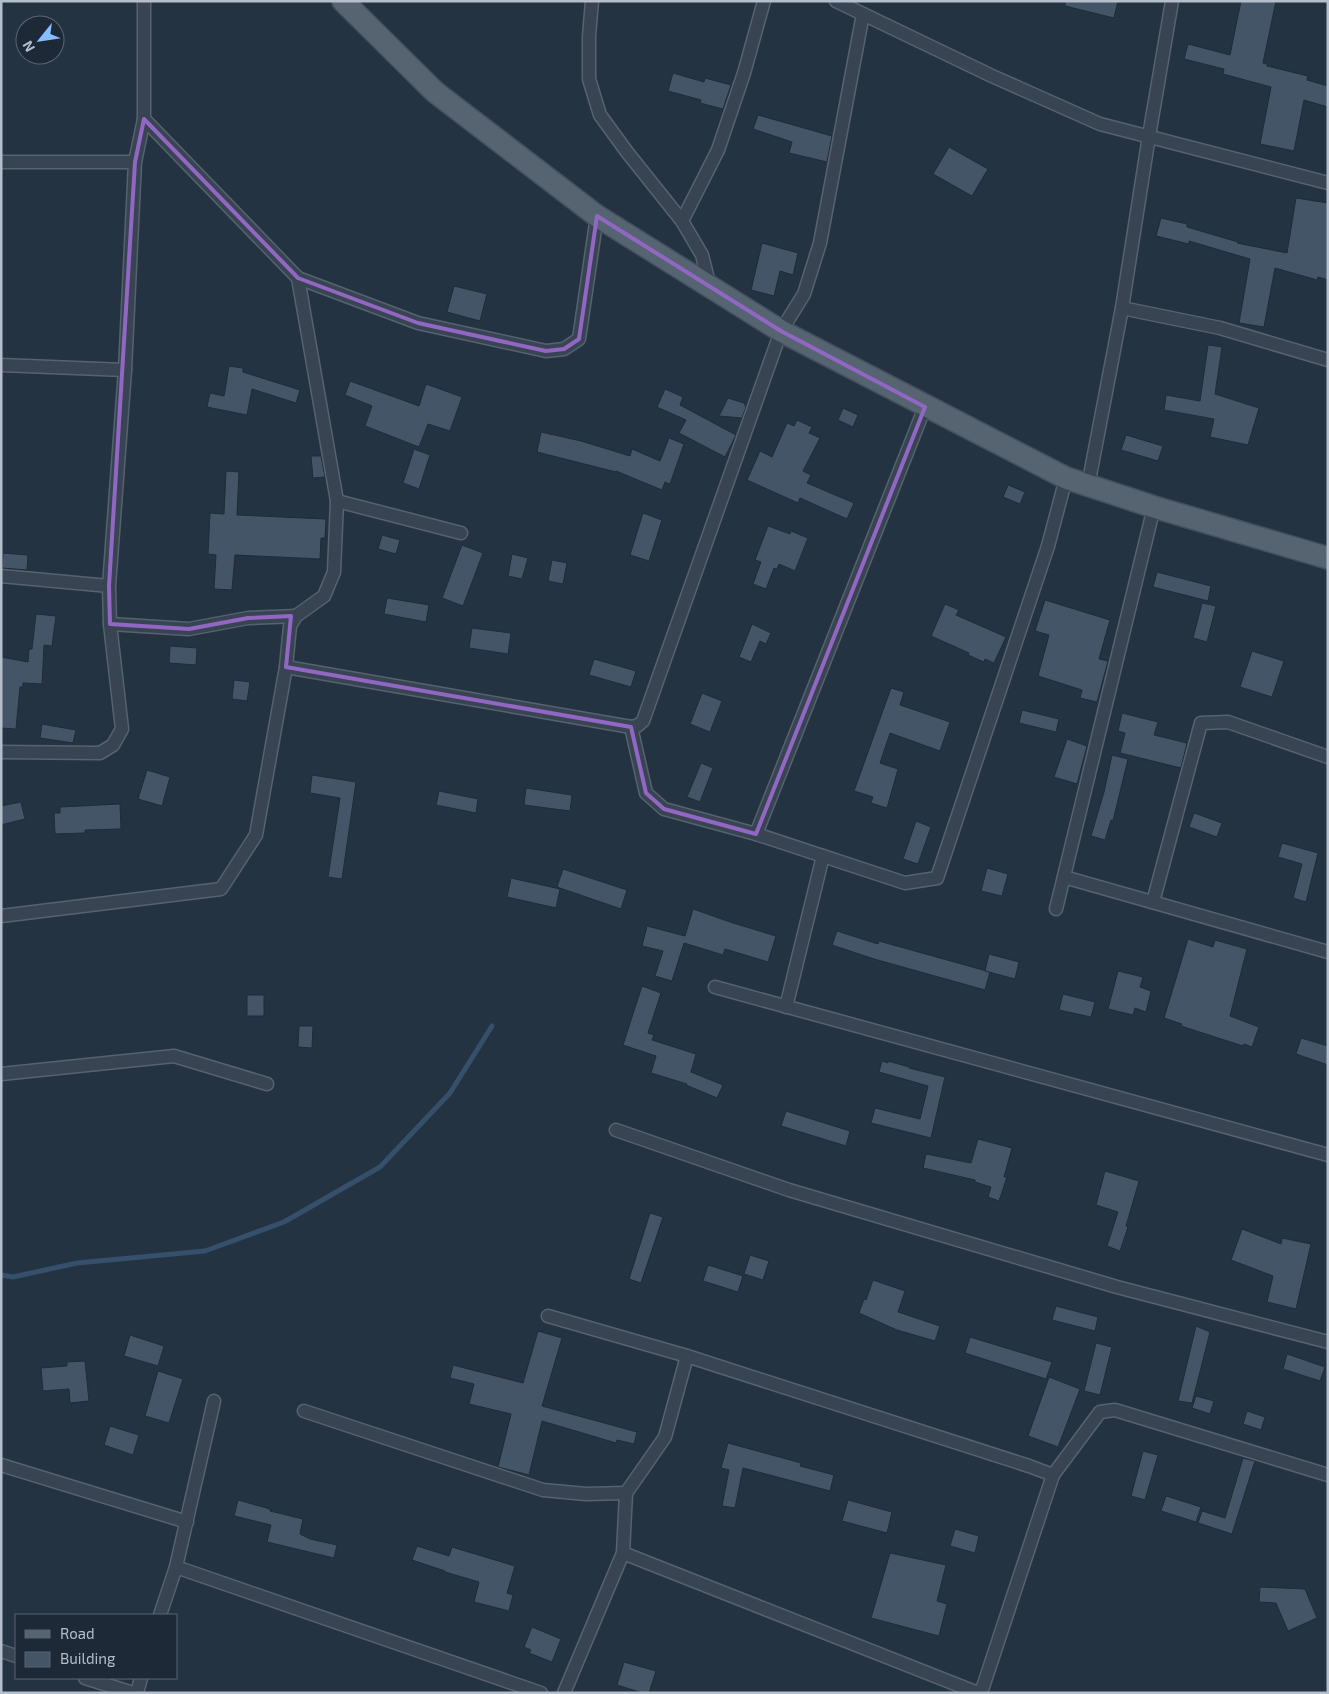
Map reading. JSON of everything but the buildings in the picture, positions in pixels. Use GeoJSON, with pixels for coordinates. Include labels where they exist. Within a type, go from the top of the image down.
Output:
{"type":"FeatureCollection","features":[{"type":"Feature","properties":{"kind":"main road"},"geometry":{"type":"LineString","coordinates":[[343,1],[435,92],[597,216],[781,331],[925,407],[1066,478],[1154,507],[1328,558]]}},
{"type":"Feature","properties":{"kind":"street"},"geometry":{"type":"LineString","coordinates":[[1,752],[100,753],[113,745],[122,729],[110,624],[109,586],[125,370],[136,162],[144,118],[144,1]]}},
{"type":"Feature","properties":{"kind":"street"},"geometry":{"type":"LineString","coordinates":[[592,1],[589,36],[589,79],[600,116],[682,220],[702,255],[710,287]]}},
{"type":"Feature","properties":{"kind":"street"},"geometry":{"type":"LineString","coordinates":[[682,220],[718,150],[744,73],[764,1]]}},
{"type":"Feature","properties":{"kind":"street"},"geometry":{"type":"LineString","coordinates":[[836,1],[992,76],[1100,124],[1328,183]]}},
{"type":"Feature","properties":{"kind":"street"},"geometry":{"type":"LineString","coordinates":[[1088,486],[1122,308],[1148,136],[1172,1]]}},
{"type":"Feature","properties":{"kind":"street"},"geometry":{"type":"LineString","coordinates":[[286,667],[630,727],[637,726],[643,721],[781,331],[804,294],[820,243],[863,14]]}},
{"type":"Feature","properties":{"kind":"street"},"geometry":{"type":"LineString","coordinates":[[144,118],[298,278],[418,323],[546,351],[564,349],[579,339],[597,216]]}},
{"type":"Feature","properties":{"kind":"street"},"geometry":{"type":"LineString","coordinates":[[1,162],[136,162]]}},
{"type":"Feature","properties":{"kind":"street"},"geometry":{"type":"LineString","coordinates":[[1,916],[221,889],[256,834],[286,667],[290,626],[296,616],[324,596],[334,572],[338,501],[298,278]]}},
{"type":"Feature","properties":{"kind":"street"},"geometry":{"type":"LineString","coordinates":[[1122,308],[1220,328],[1328,360]]}},
{"type":"Feature","properties":{"kind":"street"},"geometry":{"type":"LineString","coordinates":[[1,365],[125,370]]}},
{"type":"Feature","properties":{"kind":"street"},"geometry":{"type":"LineString","coordinates":[[756,834],[925,407]]}},
{"type":"Feature","properties":{"kind":"street"},"geometry":{"type":"LineString","coordinates":[[630,727],[646,793],[664,809],[756,834],[905,883],[937,878],[1048,546],[1066,478]]}},
{"type":"Feature","properties":{"kind":"street"},"geometry":{"type":"LineString","coordinates":[[338,501],[461,533]]}},
{"type":"Feature","properties":{"kind":"street"},"geometry":{"type":"LineString","coordinates":[[1056,909],[1154,507]]}},
{"type":"Feature","properties":{"kind":"street"},"geometry":{"type":"LineString","coordinates":[[1,576],[109,586]]}},
{"type":"Feature","properties":{"kind":"street"},"geometry":{"type":"LineString","coordinates":[[110,624],[189,629],[248,618],[296,616]]}},
{"type":"Feature","properties":{"kind":"street"},"geometry":{"type":"LineString","coordinates":[[1153,902],[1201,723],[1228,722],[1328,757]]}},
{"type":"Feature","properties":{"kind":"street"},"geometry":{"type":"LineString","coordinates":[[786,1007],[823,856]]}},
{"type":"Feature","properties":{"kind":"street"},"geometry":{"type":"LineString","coordinates":[[1064,877],[1328,952]]}},
{"type":"Feature","properties":{"kind":"street"},"geometry":{"type":"LineString","coordinates":[[714,987],[1328,1154]]}},
{"type":"Feature","properties":{"kind":"street"},"geometry":{"type":"LineString","coordinates":[[1,1074],[174,1056],[267,1084]]}},
{"type":"Feature","properties":{"kind":"street"},"geometry":{"type":"LineString","coordinates":[[616,1130],[790,1190],[1116,1287],[1328,1342]]}},
{"type":"Feature","properties":{"kind":"street"},"geometry":{"type":"LineString","coordinates":[[548,1316],[687,1356],[1053,1475]]}},
{"type":"Feature","properties":{"kind":"street"},"geometry":{"type":"LineString","coordinates":[[564,1693],[623,1553],[626,1493],[665,1437],[687,1356]]}},
{"type":"Feature","properties":{"kind":"street"},"geometry":{"type":"LineString","coordinates":[[160,1614],[176,1567],[214,1401]]}},
{"type":"Feature","properties":{"kind":"street"},"geometry":{"type":"LineString","coordinates":[[623,1553],[980,1693],[1053,1475],[1100,1412],[1115,1410],[1328,1475]]}},
{"type":"Feature","properties":{"kind":"street"},"geometry":{"type":"LineString","coordinates":[[304,1411],[543,1490],[586,1494],[626,1493]]}},
{"type":"Feature","properties":{"kind":"street"},"geometry":{"type":"LineString","coordinates":[[1,1465],[187,1522]]}},
{"type":"Feature","properties":{"kind":"street"},"geometry":{"type":"LineString","coordinates":[[176,1567],[541,1693]]}},
{"type":"Feature","properties":{"kind":"street"},"geometry":{"type":"LineString","coordinates":[[1,1651],[15,1656]]}},
{"type":"Feature","properties":{"kind":"street"},"geometry":{"type":"LineString","coordinates":[[88,1679],[135,1693],[141,1679]]}},
{"type":"Feature","properties":{"kind":"highlighted area"},"geometry":{"type":"Polygon","coordinates":[[[144,119],[298,278],[418,323],[546,351],[564,349],[579,339],[597,216],[781,331],[925,407],[756,834],[664,809],[646,793],[631,727],[286,667],[291,616],[248,618],[189,629],[110,624],[109,586],[135,162],[144,119]]]}},
{"type":"Feature","properties":{"kind":"waterway"},"geometry":{"type":"LineString","coordinates":[[1,1275],[13,1277],[77,1263],[205,1251],[284,1222],[380,1167],[450,1093],[492,1026]]}}]}
